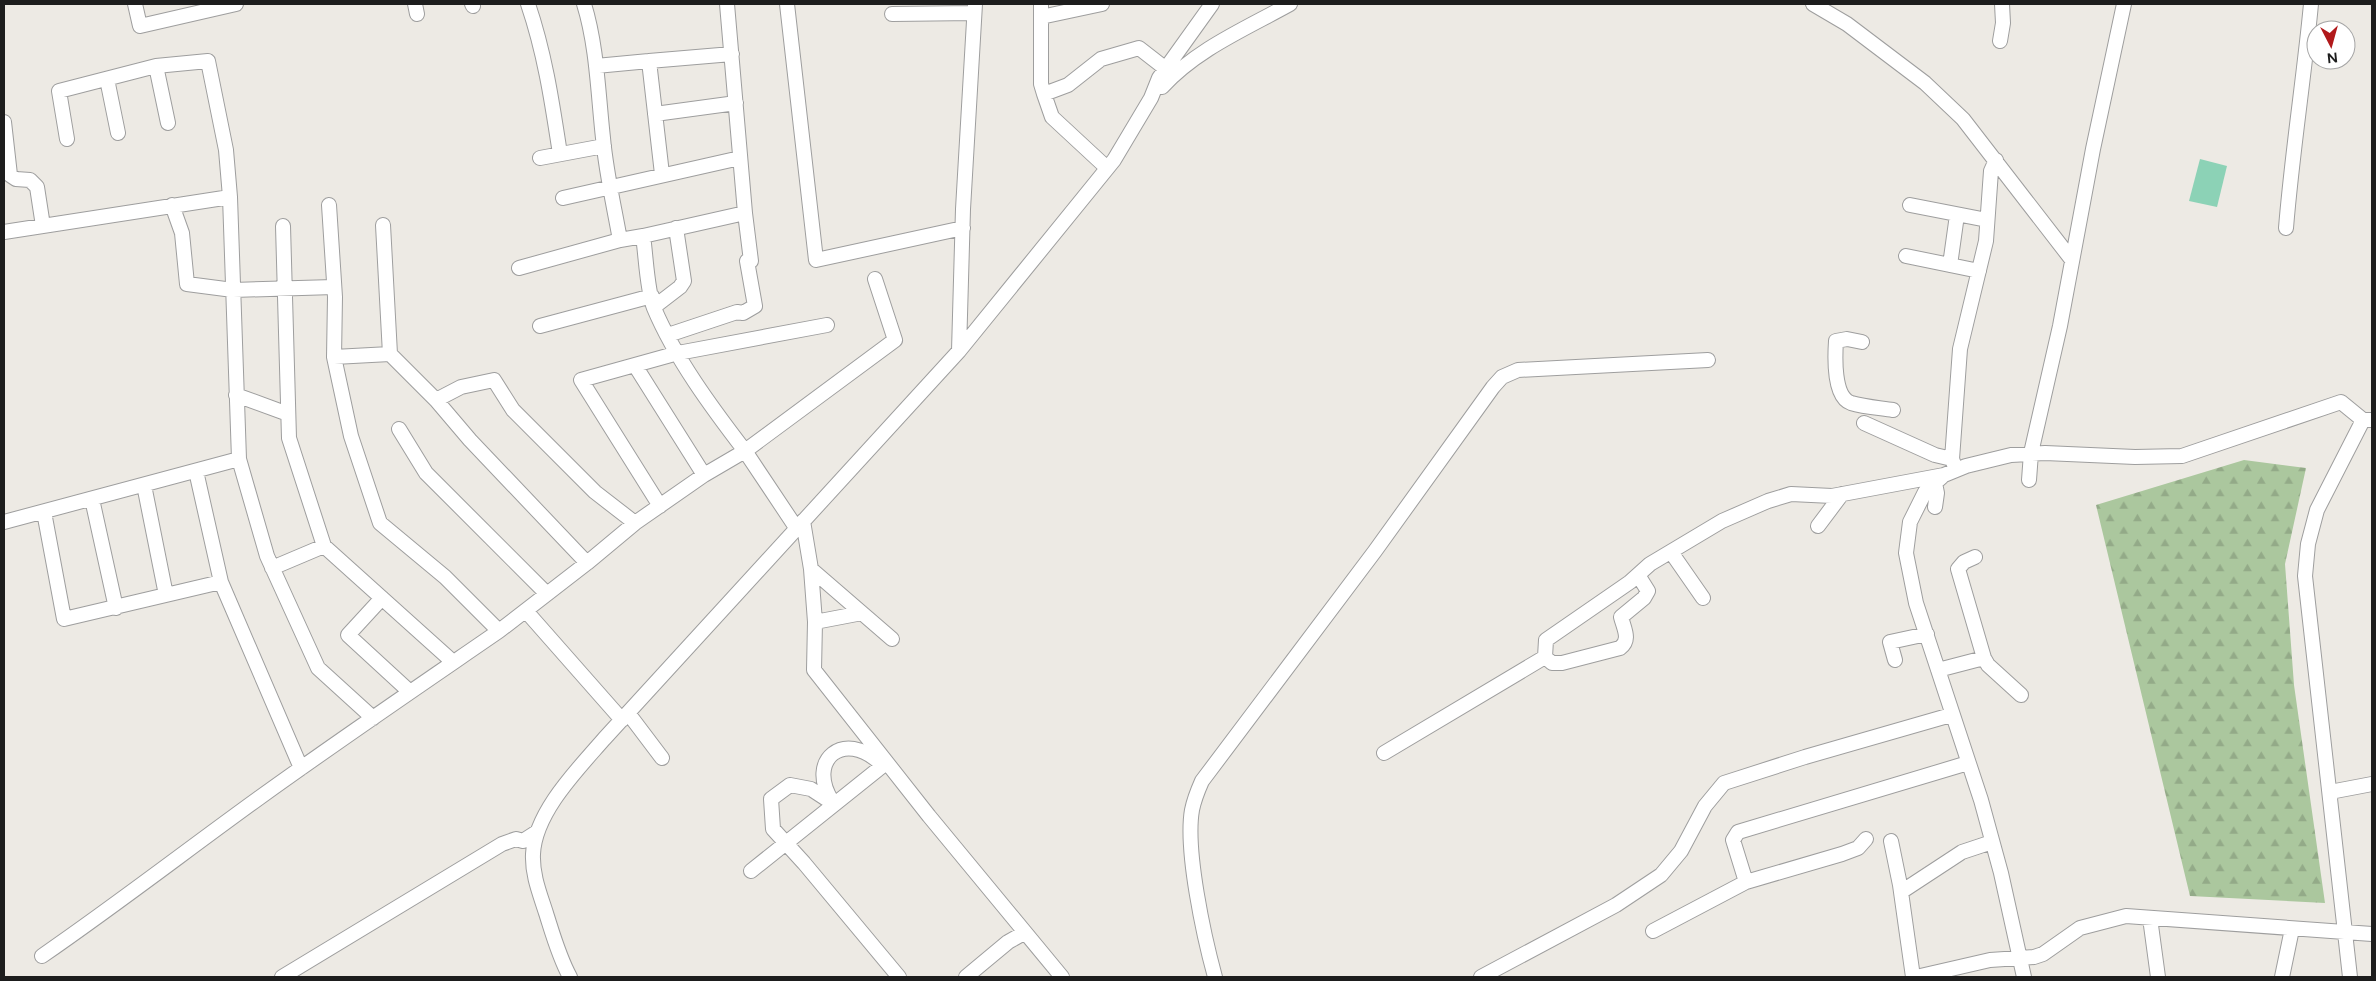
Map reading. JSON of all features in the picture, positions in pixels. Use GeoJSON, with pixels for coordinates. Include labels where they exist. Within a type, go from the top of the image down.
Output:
{"type":"FeatureCollection","features":[{"type":"Feature","properties":{"kind":"street"},"geometry":{"type":"LineString","coordinates":[[135,4],[140,26],[175,10],[236,4]]}},
{"type":"Feature","properties":{"kind":"street"},"geometry":{"type":"LineString","coordinates":[[528,4],[535,19],[548,71],[560,154]]}},
{"type":"Feature","properties":{"kind":"street"},"geometry":{"type":"LineString","coordinates":[[584,4],[596,66],[604,146],[620,240]]}},
{"type":"Feature","properties":{"kind":"street"},"geometry":{"type":"LineString","coordinates":[[668,335],[737,312],[743,313],[754,306],[727,4]]}},
{"type":"Feature","properties":{"kind":"street"},"geometry":{"type":"LineString","coordinates":[[787,4],[816,260],[963,228]]}},
{"type":"Feature","properties":{"kind":"street"},"geometry":{"type":"LineString","coordinates":[[1102,4],[1041,10],[1041,84],[1052,117],[1107,168]]}},
{"type":"Feature","properties":{"kind":"street"},"geometry":{"type":"LineString","coordinates":[[570,977],[562,962],[535,878],[533,854],[537,832],[550,807],[569,780],[625,717],[959,351],[1107,168],[1151,98],[1159,78],[1212,4]]}},
{"type":"Feature","properties":{"kind":"street"},"geometry":{"type":"LineString","coordinates":[[1151,98],[1177,71],[1217,43],[1290,4]]}},
{"type":"Feature","properties":{"kind":"street"},"geometry":{"type":"LineString","coordinates":[[1813,4],[1847,24],[1925,83],[1963,119],[2072,260]]}},
{"type":"Feature","properties":{"kind":"street"},"geometry":{"type":"LineString","coordinates":[[2000,41],[2003,23],[2002,4]]}},
{"type":"Feature","properties":{"kind":"street"},"geometry":{"type":"LineString","coordinates":[[2029,480],[2030,453],[2060,326],[2124,4]]}},
{"type":"Feature","properties":{"kind":"street"},"geometry":{"type":"LineString","coordinates":[[2286,228],[2289,184],[2302,101],[2312,4]]}},
{"type":"Feature","properties":{"kind":"street"},"geometry":{"type":"LineString","coordinates":[[892,14],[974,8],[959,351]]}},
{"type":"Feature","properties":{"kind":"street"},"geometry":{"type":"LineString","coordinates":[[1044,94],[1068,85],[1101,59],[1139,48],[1166,69]]}},
{"type":"Feature","properties":{"kind":"street"},"geometry":{"type":"LineString","coordinates":[[596,66],[732,54]]}},
{"type":"Feature","properties":{"kind":"street"},"geometry":{"type":"LineString","coordinates":[[67,140],[59,91],[156,66],[208,61],[226,150],[230,197],[238,459],[267,556],[318,668],[373,718]]}},
{"type":"Feature","properties":{"kind":"street"},"geometry":{"type":"LineString","coordinates":[[648,61],[662,174]]}},
{"type":"Feature","properties":{"kind":"street"},"geometry":{"type":"LineString","coordinates":[[156,66],[168,123]]}},
{"type":"Feature","properties":{"kind":"street"},"geometry":{"type":"LineString","coordinates":[[106,79],[118,133]]}},
{"type":"Feature","properties":{"kind":"street"},"geometry":{"type":"LineString","coordinates":[[655,114],[736,103]]}},
{"type":"Feature","properties":{"kind":"street"},"geometry":{"type":"LineString","coordinates":[[4,122],[10,175],[16,180],[30,180],[37,187],[43,226]]}},
{"type":"Feature","properties":{"kind":"street"},"geometry":{"type":"LineString","coordinates":[[540,158],[604,146]]}},
{"type":"Feature","properties":{"kind":"street"},"geometry":{"type":"LineString","coordinates":[[563,198],[662,174],[740,158]]}},
{"type":"Feature","properties":{"kind":"street"},"geometry":{"type":"LineString","coordinates":[[1935,507],[1937,493],[1947,472],[1960,349],[1980,271],[1987,220],[1990,171],[1996,160]]}},
{"type":"Feature","properties":{"kind":"street"},"geometry":{"type":"LineString","coordinates":[[4,232],[230,197]]}},
{"type":"Feature","properties":{"kind":"street"},"geometry":{"type":"LineString","coordinates":[[172,205],[182,234],[187,284],[233,290],[334,286]]}},
{"type":"Feature","properties":{"kind":"street"},"geometry":{"type":"LineString","coordinates":[[329,205],[334,286],[334,357],[351,436],[380,522],[445,577],[499,631]]}},
{"type":"Feature","properties":{"kind":"street"},"geometry":{"type":"LineString","coordinates":[[1910,205],[1987,220]]}},
{"type":"Feature","properties":{"kind":"street"},"geometry":{"type":"LineString","coordinates":[[519,268],[620,240],[745,213]]}},
{"type":"Feature","properties":{"kind":"street"},"geometry":{"type":"LineString","coordinates":[[1950,265],[1958,215]]}},
{"type":"Feature","properties":{"kind":"street"},"geometry":{"type":"LineString","coordinates":[[383,225],[390,354],[436,400],[470,440],[587,563]]}},
{"type":"Feature","properties":{"kind":"street"},"geometry":{"type":"LineString","coordinates":[[283,226],[289,438],[324,546],[453,662]]}},
{"type":"Feature","properties":{"kind":"street"},"geometry":{"type":"LineString","coordinates":[[540,326],[653,302],[680,287],[684,281],[676,228]]}},
{"type":"Feature","properties":{"kind":"street"},"geometry":{"type":"LineString","coordinates":[[643,236],[653,302],[668,335],[720,418],[800,525],[811,569],[815,622],[814,670],[884,764],[1062,977]]}},
{"type":"Feature","properties":{"kind":"street"},"geometry":{"type":"LineString","coordinates":[[1906,256],[1980,271]]}},
{"type":"Feature","properties":{"kind":"street"},"geometry":{"type":"LineString","coordinates":[[42,956],[301,768],[499,631],[635,523],[704,475],[745,451],[895,340],[875,279]]}},
{"type":"Feature","properties":{"kind":"street"},"geometry":{"type":"LineString","coordinates":[[660,506],[581,380],[678,353],[827,325]]}},
{"type":"Feature","properties":{"kind":"street"},"geometry":{"type":"LineString","coordinates":[[1862,342],[1847,339],[1836,341],[1835,358],[1841,395],[1849,402],[1894,406],[1889,434]]}},
{"type":"Feature","properties":{"kind":"street"},"geometry":{"type":"LineString","coordinates":[[334,357],[390,354]]}},
{"type":"Feature","properties":{"kind":"street"},"geometry":{"type":"LineString","coordinates":[[1215,977],[1203,922],[1191,847],[1192,810],[1202,781],[1392,527],[1493,387],[1502,377],[1518,370],[1708,360]]}},
{"type":"Feature","properties":{"kind":"street"},"geometry":{"type":"LineString","coordinates":[[636,366],[704,475]]}},
{"type":"Feature","properties":{"kind":"street"},"geometry":{"type":"LineString","coordinates":[[436,400],[461,387],[494,380],[513,410],[595,492],[635,523]]}},
{"type":"Feature","properties":{"kind":"street"},"geometry":{"type":"LineString","coordinates":[[236,395],[288,414]]}},
{"type":"Feature","properties":{"kind":"street"},"geometry":{"type":"LineString","coordinates":[[1545,658],[1546,640],[1638,575],[1650,564],[1722,521],[1768,501],[1791,494],[1832,496],[1947,472],[2011,455],[2030,453],[2135,457],[2182,456],[2341,402],[2368,420],[2317,510],[2308,544],[2305,576],[2350,977]]}},
{"type":"Feature","properties":{"kind":"street"},"geometry":{"type":"LineString","coordinates":[[1864,423],[1934,455],[1947,472]]}},
{"type":"Feature","properties":{"kind":"street"},"geometry":{"type":"LineString","coordinates":[[399,429],[426,473],[546,594]]}},
{"type":"Feature","properties":{"kind":"street"},"geometry":{"type":"LineString","coordinates":[[4,522],[238,459]]}},
{"type":"Feature","properties":{"kind":"street"},"geometry":{"type":"LineString","coordinates":[[196,471],[221,582],[301,768]]}},
{"type":"Feature","properties":{"kind":"street"},"geometry":{"type":"LineString","coordinates":[[1947,472],[1925,492],[1910,522],[1906,553],[1916,603],[1992,842],[2024,977]]}},
{"type":"Feature","properties":{"kind":"street"},"geometry":{"type":"LineString","coordinates":[[144,485],[166,595]]}},
{"type":"Feature","properties":{"kind":"street"},"geometry":{"type":"LineString","coordinates":[[1818,526],[1842,494]]}},
{"type":"Feature","properties":{"kind":"street"},"geometry":{"type":"LineString","coordinates":[[92,499],[116,608]]}},
{"type":"Feature","properties":{"kind":"street"},"geometry":{"type":"LineString","coordinates":[[44,512],[64,619],[221,582]]}},
{"type":"Feature","properties":{"kind":"street"},"geometry":{"type":"LineString","coordinates":[[272,568],[324,546]]}},
{"type":"Feature","properties":{"kind":"street"},"geometry":{"type":"LineString","coordinates":[[1671,552],[1703,598]]}},
{"type":"Feature","properties":{"kind":"street"},"geometry":{"type":"LineString","coordinates":[[1975,557],[1964,562],[1958,569],[1984,658],[1988,665],[2021,695]]}},
{"type":"Feature","properties":{"kind":"street"},"geometry":{"type":"LineString","coordinates":[[811,569],[892,639]]}},
{"type":"Feature","properties":{"kind":"street"},"geometry":{"type":"LineString","coordinates":[[1545,658],[1562,664],[1620,648],[1625,644],[1627,639],[1621,617],[1644,598],[1648,591],[1638,575]]}},
{"type":"Feature","properties":{"kind":"street"},"geometry":{"type":"LineString","coordinates":[[382,598],[348,635],[410,692]]}},
{"type":"Feature","properties":{"kind":"street"},"geometry":{"type":"LineString","coordinates":[[526,611],[662,758]]}},
{"type":"Feature","properties":{"kind":"street"},"geometry":{"type":"LineString","coordinates":[[815,622],[862,613]]}},
{"type":"Feature","properties":{"kind":"street"},"geometry":{"type":"LineString","coordinates":[[1894,660],[1890,642],[1927,634]]}},
{"type":"Feature","properties":{"kind":"street"},"geometry":{"type":"LineString","coordinates":[[1384,753],[1545,658]]}},
{"type":"Feature","properties":{"kind":"street"},"geometry":{"type":"LineString","coordinates":[[1938,670],[1984,658]]}},
{"type":"Feature","properties":{"kind":"street"},"geometry":{"type":"LineString","coordinates":[[1481,977],[1616,905],[1661,875],[1681,851],[1705,806],[1724,783],[1805,757],[1951,715]]}},
{"type":"Feature","properties":{"kind":"street"},"geometry":{"type":"LineString","coordinates":[[834,804],[824,786],[823,772],[826,761],[832,752],[842,748],[855,748],[864,751],[884,764]]}},
{"type":"Feature","properties":{"kind":"street"},"geometry":{"type":"LineString","coordinates":[[1746,882],[1733,840],[1738,832],[1968,763]]}},
{"type":"Feature","properties":{"kind":"street"},"geometry":{"type":"LineString","coordinates":[[750,871],[884,764]]}},
{"type":"Feature","properties":{"kind":"street"},"geometry":{"type":"LineString","coordinates":[[2330,792],[2372,784]]}},
{"type":"Feature","properties":{"kind":"street"},"geometry":{"type":"LineString","coordinates":[[834,804],[805,787],[790,785],[782,789],[772,799],[772,829],[778,837],[786,842],[898,977]]}},
{"type":"Feature","properties":{"kind":"street"},"geometry":{"type":"LineString","coordinates":[[282,977],[502,844],[516,839],[523,840],[537,832]]}},
{"type":"Feature","properties":{"kind":"street"},"geometry":{"type":"LineString","coordinates":[[1653,931],[1746,882],[1842,854],[1858,848],[1866,839]]}},
{"type":"Feature","properties":{"kind":"street"},"geometry":{"type":"LineString","coordinates":[[1891,841],[1915,977],[1990,960],[2043,954],[2080,928],[2126,916],[2372,934]]}},
{"type":"Feature","properties":{"kind":"street"},"geometry":{"type":"LineString","coordinates":[[1901,892],[1962,852],[1992,842]]}},
{"type":"Feature","properties":{"kind":"street"},"geometry":{"type":"LineString","coordinates":[[2150,918],[2158,977]]}},
{"type":"Feature","properties":{"kind":"street"},"geometry":{"type":"LineString","coordinates":[[2282,977],[2292,929]]}},
{"type":"Feature","properties":{"kind":"street"},"geometry":{"type":"LineString","coordinates":[[966,977],[1008,942],[1024,932]]}},
{"type":"Feature","properties":{"kind":"green space"},"geometry":{"type":"Polygon","coordinates":[[[2200,159],[2227,166],[2217,207],[2189,201],[2200,159]]]}},
{"type":"Feature","properties":{"kind":"green space"},"geometry":{"type":"Polygon","coordinates":[[[2244,460],[2306,468],[2285,564],[2294,685],[2325,903],[2190,896],[2096,505],[2244,460]]]}}]}
